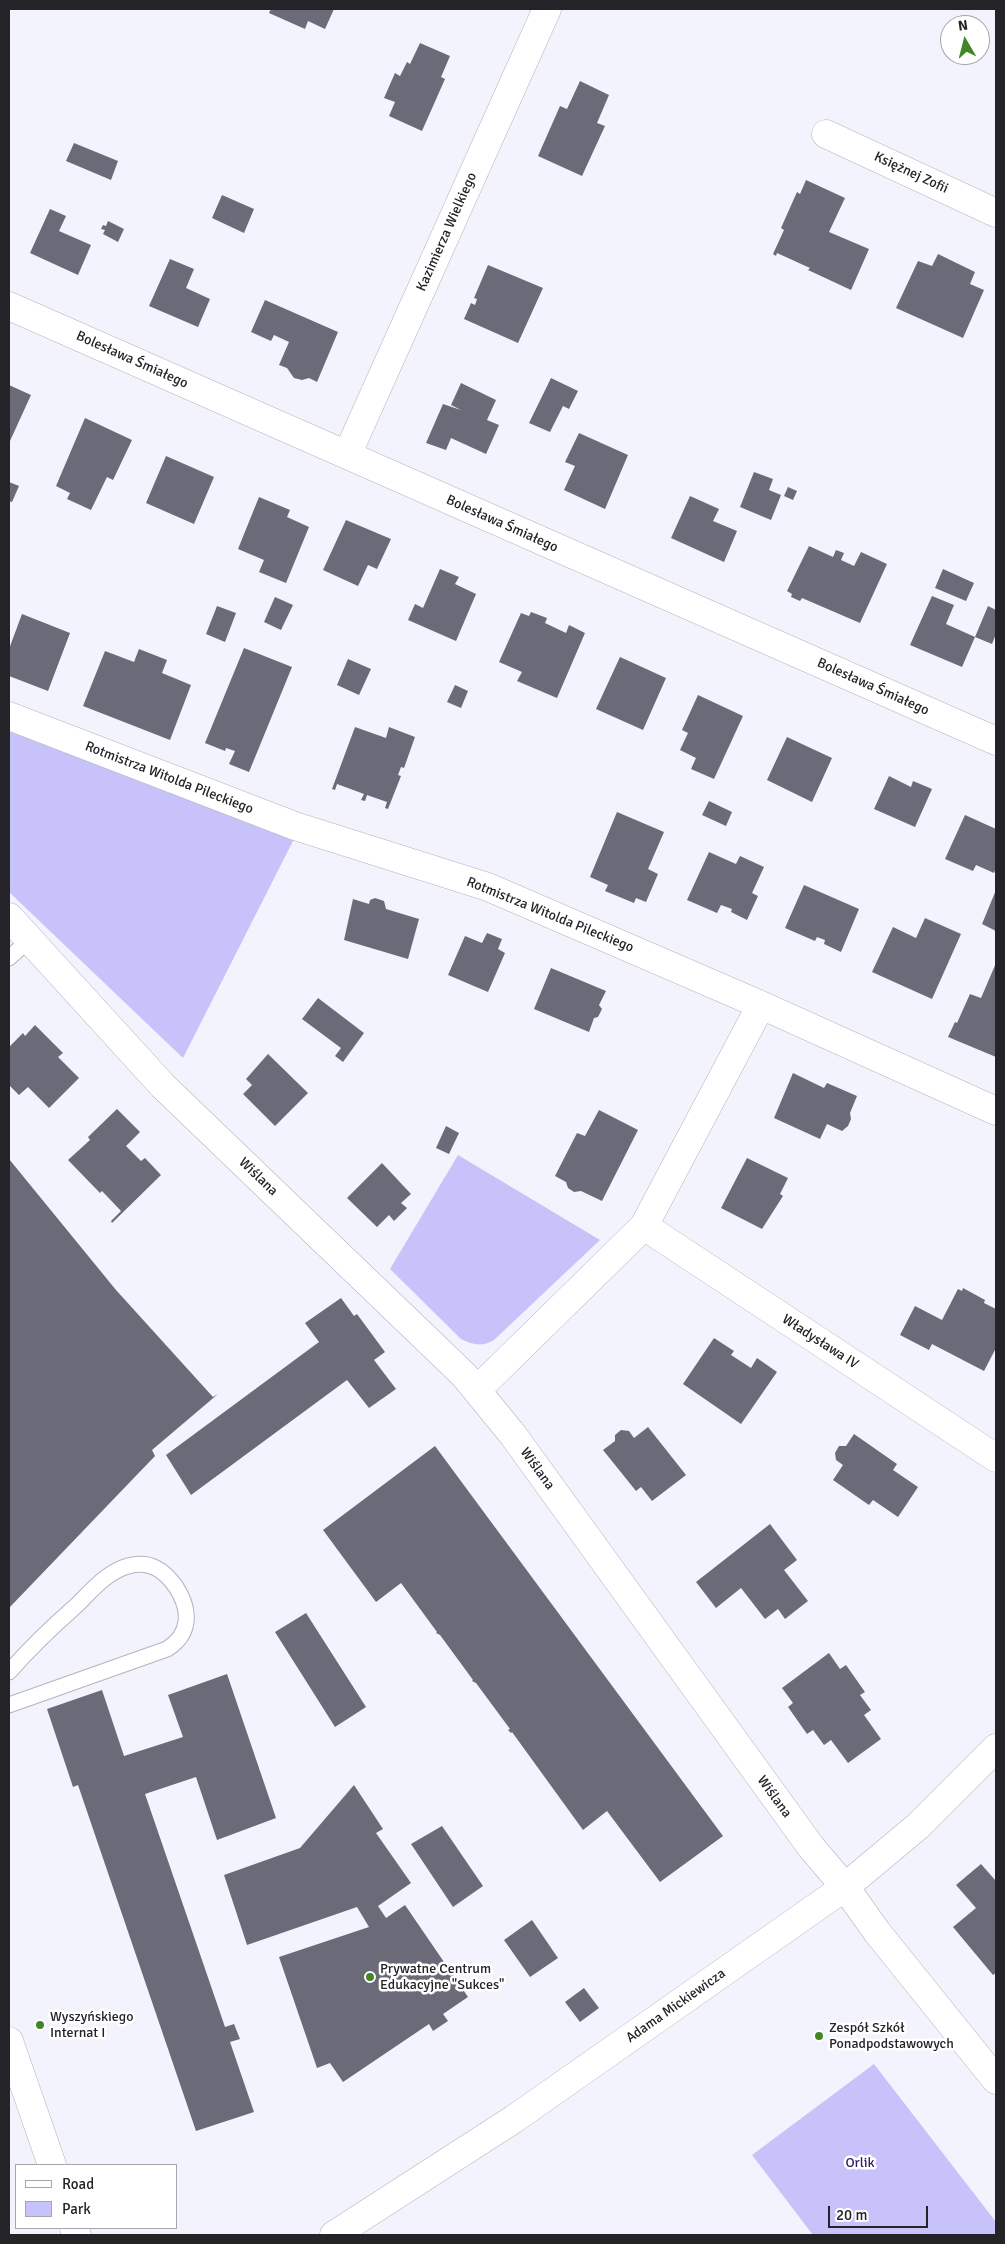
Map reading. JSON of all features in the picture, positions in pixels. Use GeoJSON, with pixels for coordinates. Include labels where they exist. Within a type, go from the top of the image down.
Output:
{"type":"FeatureCollection","features":[{"type":"Feature","properties":{"kind":"street","name":"Kazimierza Wielkiego"},"geometry":{"type":"LineString","coordinates":[[347,455],[545,9]]}},
{"type":"Feature","properties":{"kind":"street","name":"Księżnej Zofii"},"geometry":{"type":"LineString","coordinates":[[826,134],[996,213]]}},
{"type":"Feature","properties":{"kind":"street","name":"Bolesława Śmiałego"},"geometry":{"type":"LineString","coordinates":[[9,306],[996,741]]}},
{"type":"Feature","properties":{"kind":"street","name":"Rotmistrza Witolda Pileckiego"},"geometry":{"type":"LineString","coordinates":[[9,716],[295,826],[488,887],[761,1004],[996,1111]]}},
{"type":"Feature","properties":{"kind":"street","name":"Wiślana"},"geometry":{"type":"LineString","coordinates":[[9,917],[163,1086],[464,1375],[477,1390],[513,1435],[811,1848],[845,1887],[877,1932],[996,2080]]}},
{"type":"Feature","properties":{"kind":"street"},"geometry":{"type":"LineString","coordinates":[[477,1390],[644,1226],[761,1004]]}},
{"type":"Feature","properties":{"kind":"street","name":"Władysława IV"},"geometry":{"type":"LineString","coordinates":[[644,1226],[996,1458]]}},
{"type":"Feature","properties":{"kind":"street","name":"Adama Mickiewicza"},"geometry":{"type":"LineString","coordinates":[[334,2235],[514,2119],[845,1887],[918,1826],[996,1748]]}},
{"type":"Feature","properties":{"kind":"street"},"geometry":{"type":"LineString","coordinates":[[9,2041],[52,2164]]}},
{"type":"Feature","properties":{"kind":"lane"},"geometry":{"type":"LineString","coordinates":[[9,958],[30,939]]}},
{"type":"Feature","properties":{"kind":"lane"},"geometry":{"type":"LineString","coordinates":[[9,1672],[34,1644],[106,1577],[127,1566],[149,1565],[164,1571],[184,1601],[187,1620],[184,1633],[167,1649],[9,1705]]}},
{"type":"Feature","properties":{"kind":"green space"},"geometry":{"type":"Polygon","coordinates":[[[9,728],[294,839],[183,1058],[9,892],[9,728]]]}},
{"type":"Feature","properties":{"kind":"green space"},"geometry":{"type":"Polygon","coordinates":[[[458,1155],[600,1240],[494,1340],[481,1344],[470,1343],[461,1339],[390,1269],[458,1155]]]}},
{"type":"Feature","properties":{"kind":"green space","name":"Orlik"},"geometry":{"type":"Polygon","coordinates":[[[874,2064],[996,2222],[996,2235],[813,2235],[752,2155],[874,2064]]]}},
{"type":"Feature","properties":{"kind":"building"},"geometry":{"type":"Polygon","coordinates":[[[271,9],[334,9],[325,29],[308,21],[305,29],[269,13],[271,9]]]}},
{"type":"Feature","properties":{"kind":"building"},"geometry":{"type":"Polygon","coordinates":[[[420,43],[450,56],[441,77],[445,79],[422,131],[389,116],[395,102],[384,98],[395,73],[400,76],[407,62],[410,64],[420,43]]]}},
{"type":"Feature","properties":{"kind":"building"},"geometry":{"type":"Polygon","coordinates":[[[580,81],[609,95],[597,123],[605,126],[582,176],[538,156],[560,106],[567,109],[580,81]]]}},
{"type":"Feature","properties":{"kind":"building"},"geometry":{"type":"Polygon","coordinates":[[[74,143],[118,161],[111,180],[66,161],[74,143]]]}},
{"type":"Feature","properties":{"kind":"building"},"geometry":{"type":"Polygon","coordinates":[[[806,180],[845,198],[829,232],[869,249],[851,290],[808,270],[810,268],[777,253],[776,256],[773,254],[784,230],[781,228],[797,192],[800,194],[806,180]]]}},
{"type":"Feature","properties":{"kind":"building"},"geometry":{"type":"Polygon","coordinates":[[[222,195],[254,209],[244,233],[212,218],[222,195]]]}},
{"type":"Feature","properties":{"kind":"building"},"geometry":{"type":"Polygon","coordinates":[[[50,209],[66,216],[59,231],[91,245],[78,275],[30,253],[50,209]]]}},
{"type":"Feature","properties":{"kind":"building"},"geometry":{"type":"Polygon","coordinates":[[[108,221],[124,229],[118,242],[103,234],[105,230],[101,229],[103,225],[106,226],[108,221]]]}},
{"type":"Feature","properties":{"kind":"building"},"geometry":{"type":"Polygon","coordinates":[[[938,254],[975,272],[970,284],[984,290],[963,338],[896,308],[918,261],[932,266],[938,254]]]}},
{"type":"Feature","properties":{"kind":"building"},"geometry":{"type":"Polygon","coordinates":[[[170,259],[194,269],[186,288],[210,299],[198,327],[149,306],[170,259]]]}},
{"type":"Feature","properties":{"kind":"building"},"geometry":{"type":"Polygon","coordinates":[[[488,265],[543,288],[518,343],[464,319],[471,303],[475,305],[477,299],[474,298],[488,265]]]}},
{"type":"Feature","properties":{"kind":"building"},"geometry":{"type":"Polygon","coordinates":[[[265,300],[338,332],[317,382],[309,378],[302,380],[294,378],[287,368],[279,365],[289,342],[274,335],[271,341],[251,332],[265,300]]]}},
{"type":"Feature","properties":{"kind":"building"},"geometry":{"type":"Polygon","coordinates":[[[551,378],[578,391],[569,409],[563,406],[550,432],[529,423],[551,378]]]}},
{"type":"Feature","properties":{"kind":"building"},"geometry":{"type":"Polygon","coordinates":[[[461,383],[496,400],[487,420],[499,425],[486,454],[451,438],[446,450],[426,443],[443,404],[461,410],[451,405],[461,383]]]}},
{"type":"Feature","properties":{"kind":"building"},"geometry":{"type":"Polygon","coordinates":[[[9,385],[31,395],[10,441],[9,440],[9,385]]]}},
{"type":"Feature","properties":{"kind":"building"},"geometry":{"type":"Polygon","coordinates":[[[85,418],[132,440],[113,480],[107,477],[91,510],[67,499],[70,493],[56,486],[85,418]]]}},
{"type":"Feature","properties":{"kind":"building"},"geometry":{"type":"Polygon","coordinates":[[[579,433],[628,455],[605,509],[564,490],[575,466],[565,462],[579,433]]]}},
{"type":"Feature","properties":{"kind":"building"},"geometry":{"type":"Polygon","coordinates":[[[166,456],[214,477],[194,524],[146,503],[166,456]]]}},
{"type":"Feature","properties":{"kind":"building"},"geometry":{"type":"Polygon","coordinates":[[[754,472],[773,479],[769,490],[781,495],[771,520],[740,507],[754,472]]]}},
{"type":"Feature","properties":{"kind":"building"},"geometry":{"type":"Polygon","coordinates":[[[9,482],[19,486],[12,502],[9,501],[9,482]]]}},
{"type":"Feature","properties":{"kind":"building"},"geometry":{"type":"Polygon","coordinates":[[[788,487],[797,491],[793,500],[784,496],[788,487]]]}},
{"type":"Feature","properties":{"kind":"building"},"geometry":{"type":"Polygon","coordinates":[[[690,496],[719,509],[713,521],[737,531],[724,562],[671,538],[690,496]]]}},
{"type":"Feature","properties":{"kind":"building"},"geometry":{"type":"Polygon","coordinates":[[[259,497],[290,510],[287,517],[309,527],[286,583],[259,572],[264,560],[238,549],[259,497]]]}},
{"type":"Feature","properties":{"kind":"building"},"geometry":{"type":"Polygon","coordinates":[[[346,520],[391,539],[377,569],[368,565],[358,586],[323,570],[346,520]]]}},
{"type":"Feature","properties":{"kind":"building"},"geometry":{"type":"Polygon","coordinates":[[[809,546],[833,557],[836,550],[844,553],[841,560],[854,566],[861,552],[887,564],[860,623],[802,598],[800,601],[791,597],[792,594],[787,591],[809,546]]]}},
{"type":"Feature","properties":{"kind":"building"},"geometry":{"type":"Polygon","coordinates":[[[440,569],[459,577],[455,584],[476,594],[456,641],[408,620],[415,604],[423,608],[440,569]]]}},
{"type":"Feature","properties":{"kind":"building"},"geometry":{"type":"Polygon","coordinates":[[[943,569],[974,583],[966,601],[935,588],[943,569]]]}},
{"type":"Feature","properties":{"kind":"building"},"geometry":{"type":"Polygon","coordinates":[[[932,596],[954,605],[946,624],[975,637],[962,667],[910,645],[932,596]]]}},
{"type":"Feature","properties":{"kind":"building"},"geometry":{"type":"Polygon","coordinates":[[[275,597],[293,605],[281,630],[264,622],[275,597]]]}},
{"type":"Feature","properties":{"kind":"building"},"geometry":{"type":"Polygon","coordinates":[[[217,606],[236,613],[225,642],[206,634],[217,606]]]}},
{"type":"Feature","properties":{"kind":"building"},"geometry":{"type":"Polygon","coordinates":[[[988,606],[996,610],[996,634],[992,644],[975,637],[988,606]]]}},
{"type":"Feature","properties":{"kind":"building"},"geometry":{"type":"Polygon","coordinates":[[[531,612],[547,618],[545,623],[566,633],[569,625],[585,633],[557,698],[517,681],[522,672],[499,662],[521,613],[529,616],[531,612]]]}},
{"type":"Feature","properties":{"kind":"building"},"geometry":{"type":"Polygon","coordinates":[[[22,614],[70,633],[48,691],[9,676],[9,649],[22,614]]]}},
{"type":"Feature","properties":{"kind":"building"},"geometry":{"type":"Polygon","coordinates":[[[244,648],[292,667],[249,772],[229,764],[235,751],[226,748],[225,751],[205,743],[244,648]]]}},
{"type":"Feature","properties":{"kind":"building"},"geometry":{"type":"Polygon","coordinates":[[[139,649],[167,660],[162,673],[191,685],[170,740],[83,706],[105,651],[134,662],[139,649]]]}},
{"type":"Feature","properties":{"kind":"building"},"geometry":{"type":"Polygon","coordinates":[[[620,657],[666,678],[643,730],[596,709],[620,657]]]}},
{"type":"Feature","properties":{"kind":"building"},"geometry":{"type":"Polygon","coordinates":[[[348,659],[371,669],[359,695],[337,685],[348,659]]]}},
{"type":"Feature","properties":{"kind":"building"},"geometry":{"type":"Polygon","coordinates":[[[455,685],[468,691],[461,708],[447,702],[455,685]]]}},
{"type":"Feature","properties":{"kind":"building"},"geometry":{"type":"Polygon","coordinates":[[[698,695],[743,716],[714,779],[691,769],[696,758],[680,750],[688,733],[682,730],[698,695]]]}},
{"type":"Feature","properties":{"kind":"building"},"geometry":{"type":"Polygon","coordinates":[[[355,727],[386,738],[389,727],[415,737],[404,768],[401,767],[398,775],[401,776],[388,809],[385,808],[387,802],[367,795],[365,801],[361,800],[364,794],[337,784],[335,790],[332,789],[355,727]]]}},
{"type":"Feature","properties":{"kind":"building"},"geometry":{"type":"Polygon","coordinates":[[[787,737],[832,758],[812,802],[767,780],[787,737]]]}},
{"type":"Feature","properties":{"kind":"building"},"geometry":{"type":"Polygon","coordinates":[[[889,776],[911,787],[913,781],[932,789],[915,827],[874,809],[889,776]]]}},
{"type":"Feature","properties":{"kind":"building"},"geometry":{"type":"Polygon","coordinates":[[[709,801],[732,812],[726,826],[702,815],[709,801]]]}},
{"type":"Feature","properties":{"kind":"building"},"geometry":{"type":"Polygon","coordinates":[[[617,812],[664,832],[648,869],[658,874],[646,902],[636,898],[634,903],[605,891],[608,885],[590,877],[617,812]]]}},
{"type":"Feature","properties":{"kind":"building"},"geometry":{"type":"Polygon","coordinates":[[[965,815],[996,829],[996,868],[994,873],[976,865],[973,871],[945,859],[965,815]]]}},
{"type":"Feature","properties":{"kind":"building"},"geometry":{"type":"Polygon","coordinates":[[[709,852],[736,864],[740,856],[764,867],[752,893],[758,896],[747,920],[731,912],[732,909],[721,905],[717,913],[687,900],[709,852]]]}},
{"type":"Feature","properties":{"kind":"building"},"geometry":{"type":"Polygon","coordinates":[[[804,885],[859,909],[841,952],[824,944],[825,940],[817,937],[815,941],[785,928],[804,885]]]}},
{"type":"Feature","properties":{"kind":"building"},"geometry":{"type":"Polygon","coordinates":[[[996,890],[996,931],[982,924],[996,890]]]}},
{"type":"Feature","properties":{"kind":"building"},"geometry":{"type":"Polygon","coordinates":[[[375,898],[384,901],[386,909],[419,919],[408,959],[344,940],[353,899],[369,904],[370,900],[375,898]]]}},
{"type":"Feature","properties":{"kind":"building"},"geometry":{"type":"Polygon","coordinates":[[[925,918],[961,934],[932,999],[872,972],[893,927],[916,938],[925,918]]]}},
{"type":"Feature","properties":{"kind":"building"},"geometry":{"type":"Polygon","coordinates":[[[487,933],[502,939],[498,949],[505,953],[488,992],[448,975],[465,936],[482,943],[487,933]]]}},
{"type":"Feature","properties":{"kind":"building"},"geometry":{"type":"Polygon","coordinates":[[[996,963],[996,1057],[948,1037],[955,1022],[957,1023],[970,994],[981,998],[996,963]]]}},
{"type":"Feature","properties":{"kind":"building"},"geometry":{"type":"Polygon","coordinates":[[[551,968],[606,991],[599,1005],[602,1009],[598,1017],[594,1018],[589,1032],[534,1009],[551,968]]]}},
{"type":"Feature","properties":{"kind":"building"},"geometry":{"type":"Polygon","coordinates":[[[318,998],[364,1033],[343,1062],[335,1056],[341,1048],[302,1019],[318,998]]]}},
{"type":"Feature","properties":{"kind":"building"},"geometry":{"type":"Polygon","coordinates":[[[35,1025],[63,1053],[58,1057],[79,1078],[49,1108],[28,1087],[19,1095],[9,1085],[9,1047],[23,1033],[25,1036],[35,1025]]]}},
{"type":"Feature","properties":{"kind":"building"},"geometry":{"type":"Polygon","coordinates":[[[268,1054],[308,1093],[275,1126],[243,1094],[252,1085],[246,1079],[268,1054]]]}},
{"type":"Feature","properties":{"kind":"building"},"geometry":{"type":"Polygon","coordinates":[[[793,1073],[824,1088],[827,1083],[857,1096],[850,1113],[851,1119],[848,1126],[842,1131],[827,1124],[820,1139],[774,1118],[793,1073]]]}},
{"type":"Feature","properties":{"kind":"building"},"geometry":{"type":"Polygon","coordinates":[[[117,1109],[140,1132],[126,1146],[141,1161],[145,1158],[161,1175],[112,1223],[111,1221],[121,1211],[102,1191],[100,1193],[68,1160],[90,1140],[88,1137],[117,1109]]]}},
{"type":"Feature","properties":{"kind":"building"},"geometry":{"type":"Polygon","coordinates":[[[599,1110],[638,1130],[602,1201],[581,1191],[574,1192],[568,1188],[566,1182],[555,1176],[577,1133],[585,1136],[599,1110]]]}},
{"type":"Feature","properties":{"kind":"building"},"geometry":{"type":"Polygon","coordinates":[[[446,1126],[459,1133],[449,1154],[436,1148],[446,1126]]]}},
{"type":"Feature","properties":{"kind":"building"},"geometry":{"type":"Polygon","coordinates":[[[747,1158],[788,1178],[780,1194],[783,1196],[762,1229],[721,1208],[747,1158]]]}},
{"type":"Feature","properties":{"kind":"building"},"geometry":{"type":"Polygon","coordinates":[[[9,1159],[116,1290],[213,1397],[218,1394],[152,1450],[155,1456],[9,1608],[9,1159]]]}},
{"type":"Feature","properties":{"kind":"building"},"geometry":{"type":"Polygon","coordinates":[[[382,1163],[411,1194],[401,1203],[407,1208],[394,1221],[389,1215],[377,1227],[347,1198],[382,1163]]]}},
{"type":"Feature","properties":{"kind":"building"},"geometry":{"type":"Polygon","coordinates":[[[963,1288],[985,1300],[984,1303],[996,1309],[996,1348],[984,1371],[932,1344],[929,1350],[900,1335],[915,1306],[942,1320],[958,1289],[962,1291],[963,1288]]]}},
{"type":"Feature","properties":{"kind":"building"},"geometry":{"type":"Polygon","coordinates":[[[341,1298],[354,1316],[357,1314],[385,1352],[374,1360],[396,1389],[369,1408],[347,1380],[191,1495],[166,1455],[319,1342],[305,1323],[341,1298]]]}},
{"type":"Feature","properties":{"kind":"building"},"geometry":{"type":"Polygon","coordinates":[[[714,1338],[734,1351],[731,1355],[751,1368],[757,1358],[777,1372],[741,1424],[683,1384],[714,1338]]]}},
{"type":"Feature","properties":{"kind":"building"},"geometry":{"type":"Polygon","coordinates":[[[648,1427],[686,1475],[652,1501],[641,1487],[636,1491],[603,1450],[615,1441],[615,1435],[621,1430],[629,1431],[634,1438],[648,1427]]]}},
{"type":"Feature","properties":{"kind":"building"},"geometry":{"type":"Polygon","coordinates":[[[854,1434],[897,1464],[893,1470],[918,1487],[898,1517],[873,1500],[869,1505],[833,1480],[843,1465],[836,1460],[835,1453],[839,1446],[846,1446],[854,1434]]]}},
{"type":"Feature","properties":{"kind":"building"},"geometry":{"type":"Polygon","coordinates":[[[435,1446],[723,1836],[660,1882],[607,1811],[583,1830],[401,1583],[376,1602],[323,1530],[435,1446]]]}},
{"type":"Feature","properties":{"kind":"building"},"geometry":{"type":"Polygon","coordinates":[[[770,1524],[797,1560],[784,1570],[808,1601],[785,1619],[778,1609],[765,1619],[741,1588],[716,1608],[696,1582],[770,1524]]]}},
{"type":"Feature","properties":{"kind":"building"},"geometry":{"type":"Polygon","coordinates":[[[306,1613],[366,1707],[335,1727],[275,1632],[306,1613]]]}},
{"type":"Feature","properties":{"kind":"building"},"geometry":{"type":"Polygon","coordinates":[[[829,1653],[840,1669],[846,1665],[865,1692],[860,1695],[871,1710],[864,1715],[881,1739],[848,1763],[831,1740],[824,1745],[813,1730],[807,1734],[788,1707],[793,1703],[782,1688],[829,1653]]]}},
{"type":"Feature","properties":{"kind":"building"},"geometry":{"type":"Polygon","coordinates":[[[227,1674],[276,1818],[217,1840],[196,1777],[145,1794],[225,2027],[234,2024],[240,2039],[230,2042],[254,2112],[196,2131],[78,1785],[73,1787],[47,1709],[102,1690],[124,1756],[183,1737],[168,1695],[227,1674]]]}},
{"type":"Feature","properties":{"kind":"building"},"geometry":{"type":"Polygon","coordinates":[[[354,1785],[383,1829],[376,1833],[411,1883],[378,1906],[386,1918],[405,1905],[468,1997],[443,2014],[448,2021],[433,2031],[429,2024],[343,2082],[330,2063],[317,2068],[279,1957],[369,1927],[357,1907],[247,1945],[224,1875],[300,1848],[354,1785]]]}},
{"type":"Feature","properties":{"kind":"building"},"geometry":{"type":"Polygon","coordinates":[[[442,1826],[483,1886],[453,1907],[411,1844],[442,1826]]]}},
{"type":"Feature","properties":{"kind":"building"},"geometry":{"type":"Polygon","coordinates":[[[981,1864],[996,1881],[996,1973],[993,1975],[953,1927],[976,1908],[956,1885],[981,1864]]]}},
{"type":"Feature","properties":{"kind":"building"},"geometry":{"type":"Polygon","coordinates":[[[532,1920],[558,1958],[530,1977],[504,1940],[532,1920]]]}},
{"type":"Feature","properties":{"kind":"building"},"geometry":{"type":"Polygon","coordinates":[[[584,1988],[599,2008],[580,2022],[565,2002],[584,1988]]]}},
{"type":"Feature","properties":{"kind":"place","name":"Prywatne Centrum Edukacyjne \"Sukces\""},"geometry":{"type":"Point","coordinates":[370,1977]}},
{"type":"Feature","properties":{"kind":"place","name":"Wyszyńskiego Internat I"},"geometry":{"type":"Point","coordinates":[40,2025]}},
{"type":"Feature","properties":{"kind":"place","name":"Zespół Szkół Ponadpodstawowych"},"geometry":{"type":"Point","coordinates":[819,2036]}}]}
